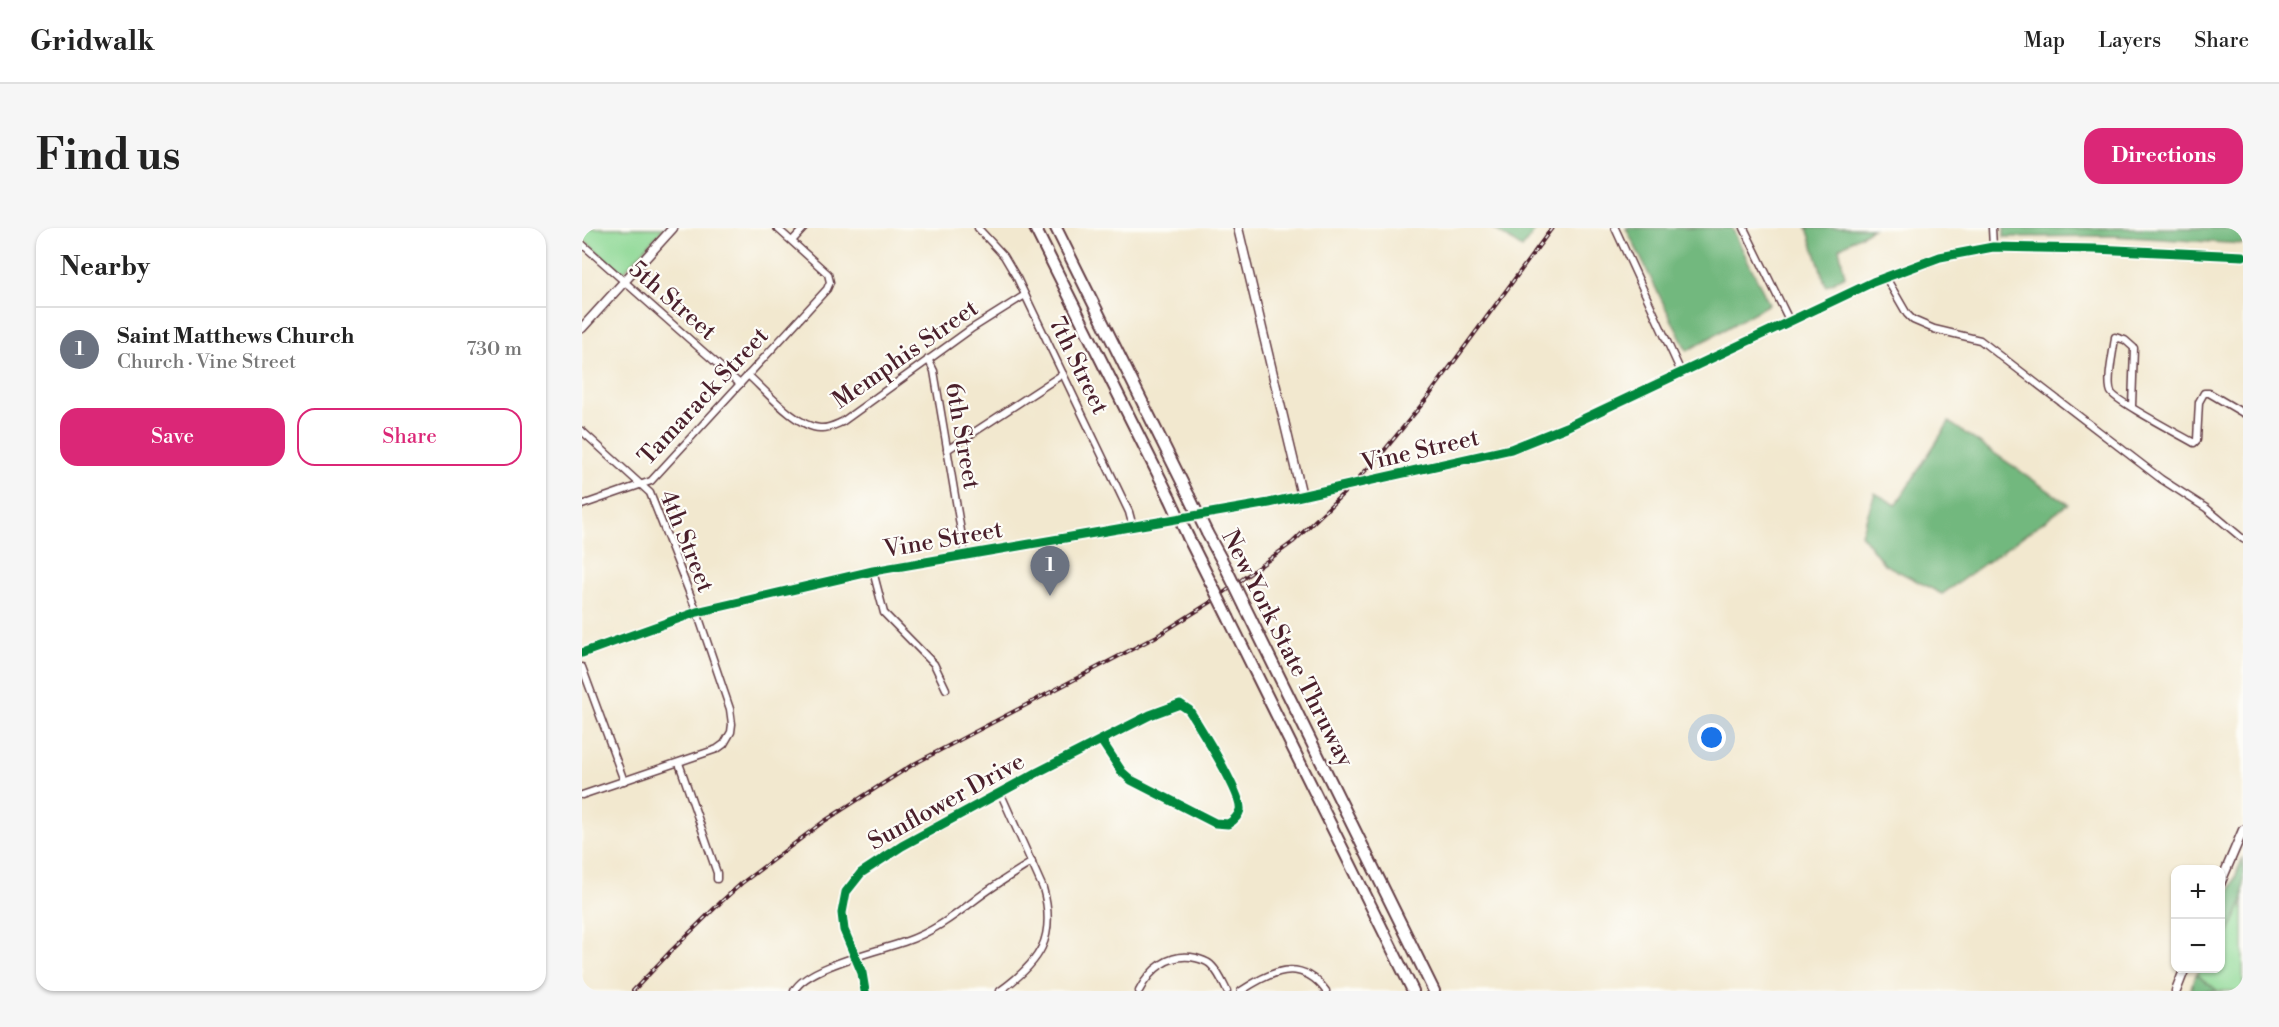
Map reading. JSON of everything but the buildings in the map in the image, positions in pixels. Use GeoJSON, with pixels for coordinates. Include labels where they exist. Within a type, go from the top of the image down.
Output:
{"type":"FeatureCollection","features":[{"type":"Feature","properties":{"kind":"highway","name":"New York State Thruway"},"geometry":{"type":"LineString","coordinates":[[1035,228],[1413,991]]}},
{"type":"Feature","properties":{"kind":"highway","name":"New York State Thruway"},"geometry":{"type":"LineString","coordinates":[[1056,228],[1434,991]]}},
{"type":"Feature","properties":{"kind":"street"},"geometry":{"type":"LineString","coordinates":[[582,328],[673,228]]}},
{"type":"Feature","properties":{"kind":"street"},"geometry":{"type":"LineString","coordinates":[[777,228],[792,241],[804,228]]}},
{"type":"Feature","properties":{"kind":"street","name":"7th Street"},"geometry":{"type":"LineString","coordinates":[[978,228],[1004,256],[1025,295],[1129,512],[1133,527]]}},
{"type":"Feature","properties":{"kind":"street"},"geometry":{"type":"LineString","coordinates":[[1238,228],[1302,496]]}},
{"type":"Feature","properties":{"kind":"street"},"geometry":{"type":"LineString","coordinates":[[1615,228],[1681,372]]}},
{"type":"Feature","properties":{"kind":"street"},"geometry":{"type":"LineString","coordinates":[[1744,228],[1790,320]]}},
{"type":"Feature","properties":{"kind":"street"},"geometry":{"type":"LineString","coordinates":[[1992,228],[1993,247]]}},
{"type":"Feature","properties":{"kind":"street","name":"Tamarack Street"},"geometry":{"type":"LineString","coordinates":[[582,505],[651,480],[827,289],[830,282],[828,274],[792,241]]}},
{"type":"Feature","properties":{"kind":"street","name":"5th Street"},"geometry":{"type":"LineString","coordinates":[[582,244],[740,384]]}},
{"type":"Feature","properties":{"kind":"street","name":"Vine Street"},"geometry":{"type":"LineString","coordinates":[[582,653],[697,612],[873,571],[1302,496],[1511,449],[1566,427],[1885,276],[1940,257],[1993,247],[2083,248],[2243,256]]}},
{"type":"Feature","properties":{"kind":"street"},"geometry":{"type":"LineString","coordinates":[[1885,276],[1906,314],[1913,320],[1934,329],[1980,340],[2161,479],[2206,508],[2243,539]]}},
{"type":"Feature","properties":{"kind":"street","name":"Memphis Street"},"geometry":{"type":"LineString","coordinates":[[748,375],[803,422],[819,428],[828,428],[842,422],[928,359],[1025,295]]}},
{"type":"Feature","properties":{"kind":"street"},"geometry":{"type":"LineString","coordinates":[[2132,406],[2134,348],[2125,340],[2115,336],[2110,382],[2111,392],[2115,397],[2194,443],[2197,440],[2199,402],[2204,393],[2209,393],[2243,413]]}},
{"type":"Feature","properties":{"kind":"street","name":"6th Street"},"geometry":{"type":"LineString","coordinates":[[928,359],[934,371],[965,555]]}},
{"type":"Feature","properties":{"kind":"street"},"geometry":{"type":"LineString","coordinates":[[947,450],[1063,374]]}},
{"type":"Feature","properties":{"kind":"street","name":"4th Street"},"geometry":{"type":"LineString","coordinates":[[582,431],[650,493],[697,612],[728,699],[732,724],[724,744],[717,749],[678,763]]}},
{"type":"Feature","properties":{"kind":"street"},"geometry":{"type":"LineString","coordinates":[[873,571],[884,613],[934,664],[946,689]]}},
{"type":"Feature","properties":{"kind":"street"},"geometry":{"type":"LineString","coordinates":[[582,667],[624,781]]}},
{"type":"Feature","properties":{"kind":"street","name":"Sunflower Drive"},"geometry":{"type":"LineString","coordinates":[[865,991],[856,958],[844,930],[842,912],[843,901],[850,886],[861,873],[893,852],[1000,792],[1101,740],[1172,705],[1180,704],[1186,707],[1199,725],[1236,793],[1240,810],[1236,818],[1228,824],[1215,823],[1137,784],[1122,772],[1101,740]]}},
{"type":"Feature","properties":{"kind":"street"},"geometry":{"type":"LineString","coordinates":[[582,795],[678,763],[717,873],[717,879]]}},
{"type":"Feature","properties":{"kind":"street"},"geometry":{"type":"LineString","coordinates":[[1000,792],[1032,862],[1048,905],[1047,936],[1032,965],[1000,991]]}},
{"type":"Feature","properties":{"kind":"street"},"geometry":{"type":"LineString","coordinates":[[2225,872],[2243,830]]}},
{"type":"Feature","properties":{"kind":"street"},"geometry":{"type":"LineString","coordinates":[[794,991],[802,980],[812,974],[911,940],[939,926],[999,882],[1032,862]]}},
{"type":"Feature","properties":{"kind":"street"},"geometry":{"type":"LineString","coordinates":[[1139,991],[1153,970],[1166,961],[1180,957],[1204,960],[1211,965],[1227,991]]}},
{"type":"Feature","properties":{"kind":"street"},"geometry":{"type":"LineString","coordinates":[[1241,991],[1278,971],[1290,969],[1304,972],[1326,991]]}},
{"type":"Feature","properties":{"kind":"street"},"geometry":{"type":"LineString","coordinates":[[2176,991],[2183,973]]}},
{"type":"Feature","properties":{"kind":"green space"},"geometry":{"type":"Polygon","coordinates":[[[582,228],[664,228],[622,274],[582,238],[582,228]]]}},
{"type":"Feature","properties":{"kind":"green space"},"geometry":{"type":"Polygon","coordinates":[[[1493,228],[1537,228],[1522,248],[1493,228]]]}},
{"type":"Feature","properties":{"kind":"green space"},"geometry":{"type":"Polygon","coordinates":[[[1626,228],[1732,228],[1769,304],[1687,351],[1626,228]]]}},
{"type":"Feature","properties":{"kind":"green space"},"geometry":{"type":"Polygon","coordinates":[[[1807,228],[1873,228],[1839,248],[1845,276],[1826,286],[1807,228]]]}},
{"type":"Feature","properties":{"kind":"green space"},"geometry":{"type":"Polygon","coordinates":[[[2004,228],[2243,228],[2243,244],[2112,236],[2004,237],[2004,228]]]}},
{"type":"Feature","properties":{"kind":"green space"},"geometry":{"type":"Polygon","coordinates":[[[1949,422],[2068,504],[1942,594],[1884,564],[1861,534],[1875,493],[1896,505],[1949,422]]]}},
{"type":"Feature","properties":{"kind":"green space"},"geometry":{"type":"Polygon","coordinates":[[[2243,857],[2243,991],[2190,991],[2197,973],[2225,973],[2225,904],[2243,857]]]}},
{"type":"Feature","properties":{"kind":"green space"},"geometry":{"type":"Polygon","coordinates":[[[2243,857],[2243,901],[2225,941],[2225,904],[2243,857]]]}},
{"type":"Feature","properties":{"kind":"green space"},"geometry":{"type":"Polygon","coordinates":[[[2196,974],[2218,991],[2190,991],[2196,974]]]}},
{"type":"Feature","properties":{"kind":"railway"},"geometry":{"type":"LineString","coordinates":[[633,991],[742,883],[823,822],[912,765],[1157,636],[1211,602],[1293,542],[1383,452],[1428,397],[1552,228]]}},
{"type":"Feature","properties":{"kind":"cycle path"},"geometry":{"type":"LineString","coordinates":[[582,653],[697,612],[873,571],[1269,503],[1511,449],[1566,427],[1873,282],[1940,257],[1993,247],[2243,256]]}},
{"type":"Feature","properties":{"kind":"cycle path"},"geometry":{"type":"LineString","coordinates":[[865,991],[862,973],[844,930],[842,913],[846,892],[861,873],[902,846],[1038,772],[1150,715],[1180,704],[1189,710],[1235,790],[1240,810],[1238,815],[1228,824],[1215,823],[1131,780],[1122,772],[1101,740]]}},
{"type":"Feature","properties":{"kind":"place","name":"Saint Matthews Church"},"geometry":{"type":"Point","coordinates":[1050,596]}}]}
